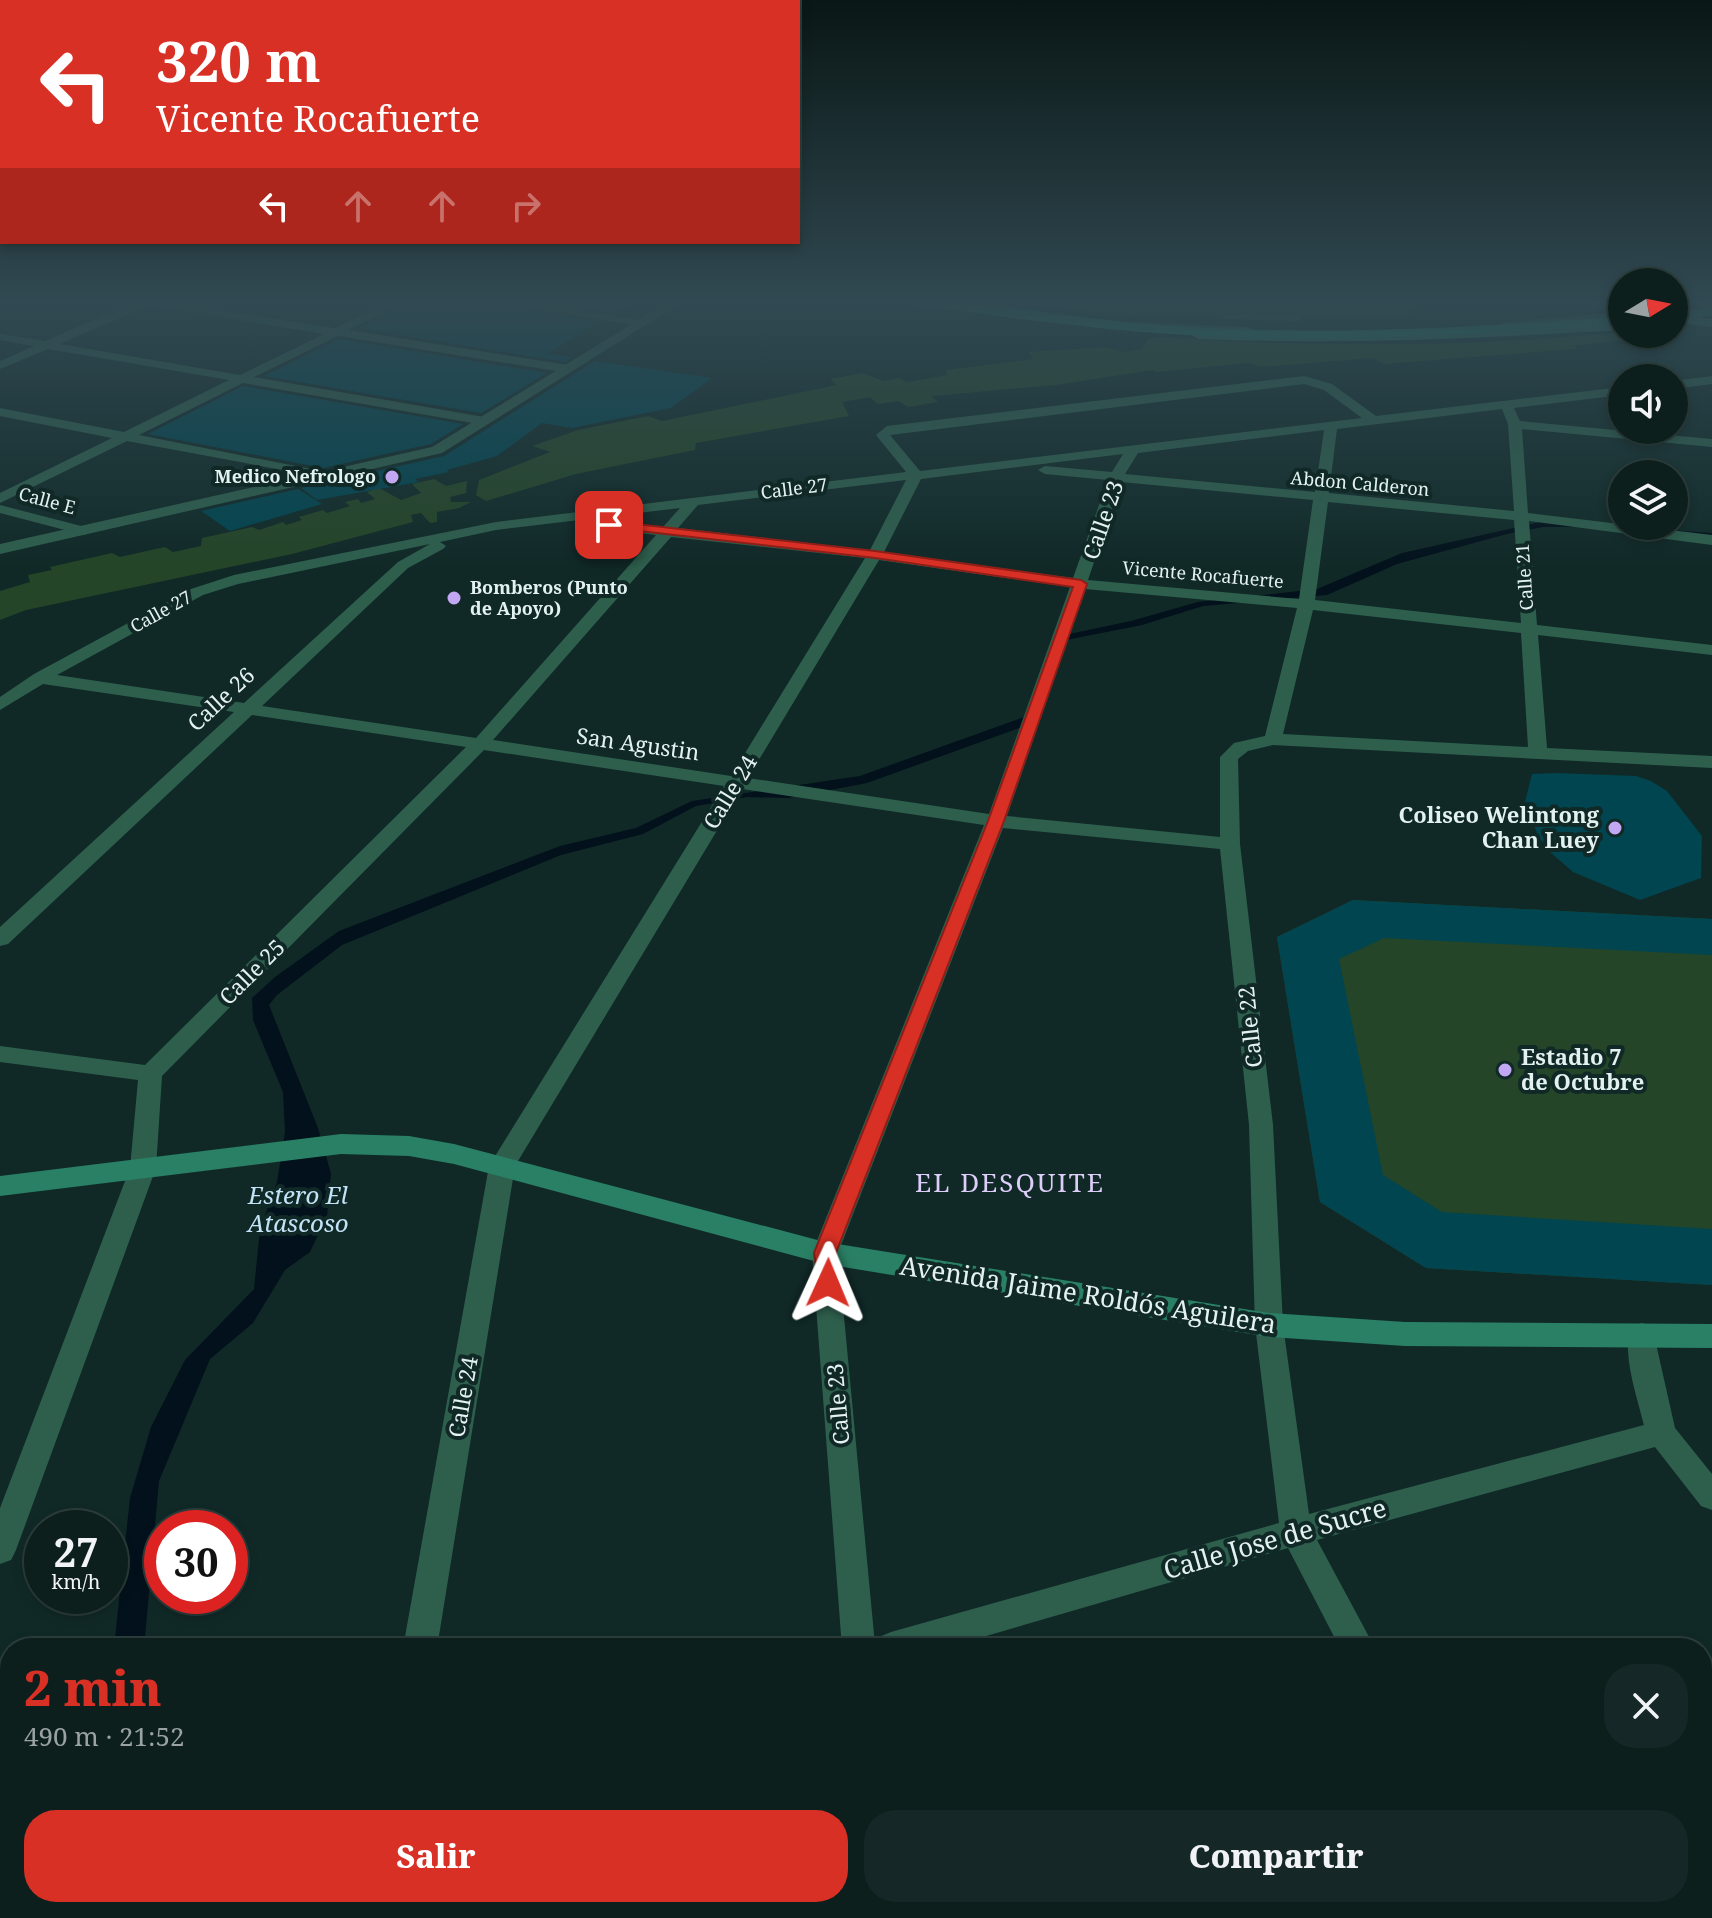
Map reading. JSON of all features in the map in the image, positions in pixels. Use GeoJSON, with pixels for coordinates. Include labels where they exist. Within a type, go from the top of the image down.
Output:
{"type":"FeatureCollection","features":[{"type":"Feature","properties":{"kind":"main road","name":"Avenida Jaime Roldós Aguilera"},"geometry":{"type":"LineString","coordinates":[[0,1186],[341,1144],[409,1146],[502,1166],[825,1253],[1269,1325],[1405,1334],[1712,1336]]}},
{"type":"Feature","properties":{"kind":"street"},"geometry":{"type":"LineString","coordinates":[[0,499],[223,391]]}},
{"type":"Feature","properties":{"kind":"street"},"geometry":{"type":"LineString","coordinates":[[299,391],[484,421]]}},
{"type":"Feature","properties":{"kind":"street"},"geometry":{"type":"LineString","coordinates":[[393,460],[507,391]]}},
{"type":"Feature","properties":{"kind":"street"},"geometry":{"type":"LineString","coordinates":[[0,549],[437,450],[533,391]]}},
{"type":"Feature","properties":{"kind":"street"},"geometry":{"type":"LineString","coordinates":[[916,475],[886,441],[883,435],[887,430],[1216,391]]}},
{"type":"Feature","properties":{"kind":"street"},"geometry":{"type":"LineString","coordinates":[[1333,391],[1373,420]]}},
{"type":"Feature","properties":{"kind":"street","name":"Calle 27"},"geometry":{"type":"LineString","coordinates":[[0,705],[40,678],[197,592],[216,585],[496,526],[1608,393]]}},
{"type":"Feature","properties":{"kind":"street","name":"Calle 21"},"geometry":{"type":"LineString","coordinates":[[1506,405],[1515,424],[1538,752]]}},
{"type":"Feature","properties":{"kind":"street"},"geometry":{"type":"LineString","coordinates":[[0,412],[326,476]]}},
{"type":"Feature","properties":{"kind":"street"},"geometry":{"type":"LineString","coordinates":[[1515,424],[1712,444]]}},
{"type":"Feature","properties":{"kind":"street"},"geometry":{"type":"LineString","coordinates":[[1331,426],[1306,604],[1273,739],[1712,762]]}},
{"type":"Feature","properties":{"kind":"street","name":"Calle 23"},"geometry":{"type":"LineString","coordinates":[[858,1638],[825,1253],[996,821],[1116,477],[1133,450]]}},
{"type":"Feature","properties":{"kind":"street","name":"Abdon Calderon"},"geometry":{"type":"LineString","coordinates":[[1005,465],[1321,499],[1521,516],[1712,540]]}},
{"type":"Feature","properties":{"kind":"street","name":"Calle 24"},"geometry":{"type":"LineString","coordinates":[[422,1638],[502,1166],[875,555],[916,475]]}},
{"type":"Feature","properties":{"kind":"street","name":"Calle 25"},"geometry":{"type":"LineString","coordinates":[[150,1074],[479,745],[694,501]]}},
{"type":"Feature","properties":{"kind":"street","name":"Calle E"},"geometry":{"type":"LineString","coordinates":[[0,509],[84,531]]}},
{"type":"Feature","properties":{"kind":"street","name":"Vicente Rocafuerte"},"geometry":{"type":"LineString","coordinates":[[548,519],[671,530],[1081,584],[1306,604],[1712,650]]}},
{"type":"Feature","properties":{"kind":"street","name":"Calle 26"},"geometry":{"type":"LineString","coordinates":[[0,939],[403,565],[423,552],[496,526]]}},
{"type":"Feature","properties":{"kind":"street","name":"San Agustin"},"geometry":{"type":"LineString","coordinates":[[40,678],[996,821],[1230,844]]}},
{"type":"Feature","properties":{"kind":"street","name":"Calle 22"},"geometry":{"type":"LineString","coordinates":[[1273,739],[1241,747],[1229,757],[1230,844],[1261,1125],[1269,1325],[1296,1532],[1353,1638]]}},
{"type":"Feature","properties":{"kind":"street"},"geometry":{"type":"LineString","coordinates":[[0,1054],[150,1074],[143,1168],[0,1550]]}},
{"type":"Feature","properties":{"kind":"street"},"geometry":{"type":"LineString","coordinates":[[1642,1334],[1646,1375],[1661,1433],[1712,1497]]}},
{"type":"Feature","properties":{"kind":"street","name":"Calle Jose de Sucre"},"geometry":{"type":"LineString","coordinates":[[926,1638],[1296,1532],[1661,1433]]}},
{"type":"Feature","properties":{"kind":"green space"},"geometry":{"type":"Polygon","coordinates":[[[810,391],[993,391],[931,396],[938,402],[908,407],[899,401],[878,404],[870,397],[842,402],[849,416],[696,443],[695,450],[576,474],[486,501],[476,495],[479,480],[550,452],[532,446],[578,430],[648,416],[662,421],[810,391]]]}},
{"type":"Feature","properties":{"kind":"green space"},"geometry":{"type":"Polygon","coordinates":[[[434,479],[446,486],[467,481],[466,493],[450,497],[451,502],[471,502],[437,512],[437,522],[430,523],[421,513],[411,515],[413,522],[292,554],[26,610],[0,620],[0,591],[30,582],[28,575],[52,570],[50,567],[112,553],[120,557],[165,547],[173,552],[201,546],[202,538],[252,527],[259,530],[283,522],[286,525],[302,520],[299,517],[350,506],[345,502],[358,499],[361,503],[375,499],[367,492],[379,488],[401,500],[421,493],[412,484],[434,479]]]}},
{"type":"Feature","properties":{"kind":"green space","name":"Estadio 7 de Octubre"},"geometry":{"type":"Polygon","coordinates":[[[1353,900],[1712,919],[1712,1285],[1426,1268],[1320,1202],[1277,937],[1353,900]]]}},
{"type":"Feature","properties":{"kind":"water","name":"Estero El Atascoso"},"geometry":{"type":"Polygon","coordinates":[[[1545,521],[1608,526],[1608,530],[1543,527],[1507,534],[1397,564],[1327,595],[1203,606],[1142,625],[1066,640],[1022,727],[867,783],[788,798],[747,797],[696,806],[643,834],[561,855],[342,945],[277,995],[269,1005],[318,1128],[331,1174],[327,1216],[310,1252],[285,1270],[253,1323],[210,1359],[159,1481],[156,1510],[144,1510],[145,1638],[115,1638],[118,1614],[128,1614],[130,1498],[151,1427],[185,1360],[254,1289],[260,1229],[277,1182],[285,1132],[283,1092],[253,1020],[252,998],[275,977],[339,931],[560,846],[636,828],[692,801],[860,776],[1024,717],[1055,637],[1131,621],[1198,602],[1317,589],[1402,553],[1545,521]]]}},
{"type":"Feature","properties":{"kind":"water"},"geometry":{"type":"Polygon","coordinates":[[[1688,531],[1712,533],[1712,540],[1688,538],[1688,531]]]}},
{"type":"Feature","properties":{"kind":"building"},"geometry":{"type":"Polygon","coordinates":[[[234,391],[269,391],[463,424],[431,444],[323,468],[148,434],[234,391]]]}},
{"type":"Feature","properties":{"kind":"building"},"geometry":{"type":"Polygon","coordinates":[[[349,391],[518,391],[481,413],[349,391]]]}},
{"type":"Feature","properties":{"kind":"building"},"geometry":{"type":"Polygon","coordinates":[[[548,391],[695,391],[671,408],[572,428],[542,423],[497,456],[447,470],[449,472],[415,479],[419,482],[317,500],[301,488],[444,456],[548,391]]]}},
{"type":"Feature","properties":{"kind":"building"},"geometry":{"type":"Polygon","coordinates":[[[298,489],[322,504],[230,531],[201,511],[298,489]]]}},
{"type":"Feature","properties":{"kind":"building","name":"Coliseo Welintong Chan Luey"},"geometry":{"type":"Polygon","coordinates":[[[1532,774],[1636,776],[1667,791],[1702,836],[1701,878],[1640,900],[1573,872],[1550,852],[1538,836],[1525,802],[1532,774]]]}},
{"type":"Feature","properties":{"kind":"building"},"geometry":{"type":"Polygon","coordinates":[[[1353,900],[1712,919],[1712,955],[1384,938],[1339,959],[1383,1175],[1442,1212],[1712,1229],[1712,1285],[1426,1268],[1320,1202],[1277,937],[1353,900]]]}},
{"type":"Feature","properties":{"kind":"place","name":"Medico Nefrologo"},"geometry":{"type":"Point","coordinates":[392,477]}},
{"type":"Feature","properties":{"kind":"place","name":"Bomberos (Punto de Apoyo)"},"geometry":{"type":"Point","coordinates":[454,598]}},
{"type":"Feature","properties":{"kind":"place","name":"Coliseo Welintong Chan Luey"},"geometry":{"type":"Point","coordinates":[1615,828]}},
{"type":"Feature","properties":{"kind":"place","name":"Estadio 7 de Octubre"},"geometry":{"type":"Point","coordinates":[1505,1070]}},
{"type":"Feature","properties":{"kind":"district","name":"EL DESQUITE"},"geometry":{"type":"Point","coordinates":[1010,1183]}},
{"type":"Feature","properties":{"kind":"route"},"geometry":{"type":"LineString","coordinates":[[609,525],[875,555],[1081,584],[996,821],[825,1253],[828,1283]]}}]}
